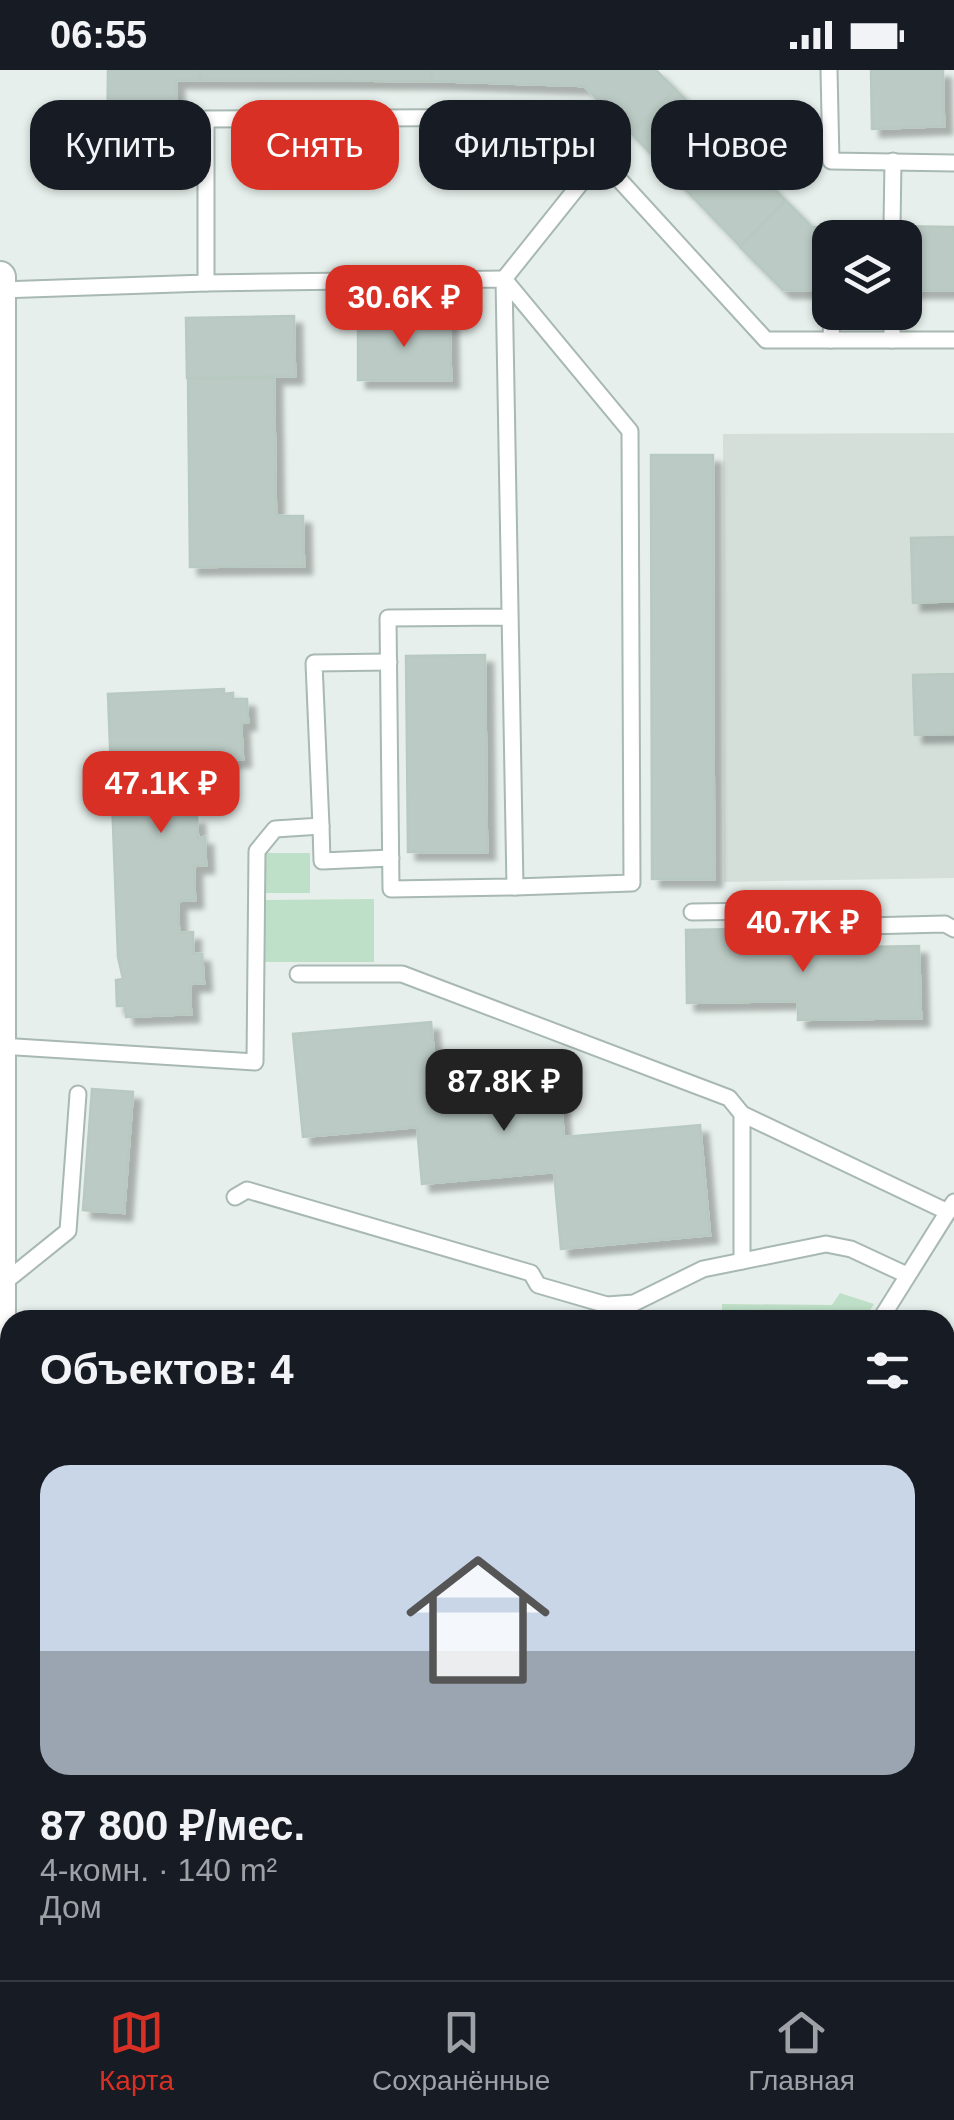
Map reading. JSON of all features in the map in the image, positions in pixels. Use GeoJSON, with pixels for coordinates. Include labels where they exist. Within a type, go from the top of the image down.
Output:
{"type":"FeatureCollection","features":[{"type":"Feature","properties":{"kind":"street"},"geometry":{"type":"LineString","coordinates":[[0,277],[1,1310]]}},
{"type":"Feature","properties":{"kind":"lane"},"geometry":{"type":"LineString","coordinates":[[829,70],[831,160],[954,163]]}},
{"type":"Feature","properties":{"kind":"lane"},"geometry":{"type":"LineString","coordinates":[[206,283],[206,119],[419,118]]}},
{"type":"Feature","properties":{"kind":"lane"},"geometry":{"type":"LineString","coordinates":[[892,161],[892,220]]}},
{"type":"Feature","properties":{"kind":"lane"},"geometry":{"type":"LineString","coordinates":[[515,887],[504,278],[575,190]]}},
{"type":"Feature","properties":{"kind":"lane"},"geometry":{"type":"LineString","coordinates":[[628,190],[766,340],[954,340]]}},
{"type":"Feature","properties":{"kind":"lane"},"geometry":{"type":"LineString","coordinates":[[0,290],[504,278]]}},
{"type":"Feature","properties":{"kind":"lane"},"geometry":{"type":"LineString","coordinates":[[504,278],[630,431],[632,883],[391,888],[388,618],[510,617]]}},
{"type":"Feature","properties":{"kind":"lane"},"geometry":{"type":"LineString","coordinates":[[832,330],[832,340]]}},
{"type":"Feature","properties":{"kind":"lane"},"geometry":{"type":"LineString","coordinates":[[892,330],[892,340]]}},
{"type":"Feature","properties":{"kind":"lane"},"geometry":{"type":"LineString","coordinates":[[389,662],[314,663],[322,861],[391,858]]}},
{"type":"Feature","properties":{"kind":"lane"},"geometry":{"type":"LineString","coordinates":[[0,1046],[255,1062],[257,851],[275,829],[321,826]]}},
{"type":"Feature","properties":{"kind":"lane"},"geometry":{"type":"LineString","coordinates":[[692,912],[824,910],[824,927],[944,924],[954,929]]}},
{"type":"Feature","properties":{"kind":"lane"},"geometry":{"type":"LineString","coordinates":[[298,974],[402,974],[730,1098],[742,1114],[951,1207],[886,1310]]}},
{"type":"Feature","properties":{"kind":"lane"},"geometry":{"type":"LineString","coordinates":[[1,1285],[68,1231],[78,1094]]}},
{"type":"Feature","properties":{"kind":"lane"},"geometry":{"type":"LineString","coordinates":[[742,1114],[742,1261]]}},
{"type":"Feature","properties":{"kind":"lane"},"geometry":{"type":"LineString","coordinates":[[235,1197],[246,1190],[322,1212],[531,1273],[538,1284],[607,1305],[634,1303],[702,1269],[839,1244],[907,1275]]}},
{"type":"Feature","properties":{"kind":"shaded area"},"geometry":{"type":"Polygon","coordinates":[[[954,433],[954,878],[724,882],[723,434],[954,433]]]}},
{"type":"Feature","properties":{"kind":"green space"},"geometry":{"type":"Polygon","coordinates":[[[263,853],[310,853],[310,893],[264,893],[263,853]]]}},
{"type":"Feature","properties":{"kind":"green space"},"geometry":{"type":"Polygon","coordinates":[[[374,899],[374,962],[265,962],[265,900],[374,899]]]}},
{"type":"Feature","properties":{"kind":"green space"},"geometry":{"type":"Polygon","coordinates":[[[840,1293],[874,1304],[870,1310],[722,1310],[722,1304],[832,1305],[840,1293]]]}},
{"type":"Feature","properties":{"kind":"building"},"geometry":{"type":"Polygon","coordinates":[[[108,70],[199,70],[199,80],[176,80],[176,100],[108,100],[108,70]]]}},
{"type":"Feature","properties":{"kind":"building"},"geometry":{"type":"Polygon","coordinates":[[[200,70],[431,70],[431,81],[200,80],[200,70]]]}},
{"type":"Feature","properties":{"kind":"building"},"geometry":{"type":"Polygon","coordinates":[[[432,70],[656,70],[675,89],[664,100],[651,100],[651,113],[631,133],[631,100],[598,100],[584,86],[432,81],[432,70]]]}},
{"type":"Feature","properties":{"kind":"building"},"geometry":{"type":"Polygon","coordinates":[[[871,70],[943,70],[944,126],[872,129],[871,70]]]}},
{"type":"Feature","properties":{"kind":"building"},"geometry":{"type":"Polygon","coordinates":[[[675,89],[686,100],[664,100],[675,89]]]}},
{"type":"Feature","properties":{"kind":"building"},"geometry":{"type":"Polygon","coordinates":[[[651,113],[651,154],[631,133],[651,113]]]}},
{"type":"Feature","properties":{"kind":"building"},"geometry":{"type":"Polygon","coordinates":[[[686,190],[775,190],[785,200],[740,246],[686,190]]]}},
{"type":"Feature","properties":{"kind":"building"},"geometry":{"type":"Polygon","coordinates":[[[786,201],[812,227],[812,290],[783,290],[740,247],[786,201]]]}},
{"type":"Feature","properties":{"kind":"building"},"geometry":{"type":"Polygon","coordinates":[[[922,226],[954,227],[954,290],[922,290],[922,226]]]}},
{"type":"Feature","properties":{"kind":"building"},"geometry":{"type":"Polygon","coordinates":[[[294,316],[295,376],[187,378],[186,318],[294,316]]]}},
{"type":"Feature","properties":{"kind":"building"},"geometry":{"type":"Polygon","coordinates":[[[358,319],[450,319],[451,380],[358,380],[358,319]]]}},
{"type":"Feature","properties":{"kind":"building"},"geometry":{"type":"Polygon","coordinates":[[[274,378],[276,516],[303,516],[304,566],[190,567],[188,379],[274,378]]]}},
{"type":"Feature","properties":{"kind":"building"},"geometry":{"type":"Polygon","coordinates":[[[651,455],[713,455],[714,879],[652,879],[651,455]]]}},
{"type":"Feature","properties":{"kind":"building"},"geometry":{"type":"Polygon","coordinates":[[[954,537],[954,601],[913,603],[911,538],[954,537]]]}},
{"type":"Feature","properties":{"kind":"building"},"geometry":{"type":"Polygon","coordinates":[[[485,655],[487,852],[408,852],[406,656],[485,655]]]}},
{"type":"Feature","properties":{"kind":"building"},"geometry":{"type":"Polygon","coordinates":[[[954,674],[954,734],[915,735],[913,675],[954,674]]]}},
{"type":"Feature","properties":{"kind":"building"},"geometry":{"type":"Polygon","coordinates":[[[224,689],[224,694],[233,693],[233,699],[247,699],[248,722],[241,723],[243,759],[180,762],[185,817],[197,816],[198,838],[205,837],[206,865],[194,866],[195,900],[178,901],[179,933],[193,932],[193,954],[202,954],[204,983],[190,984],[191,1014],[126,1017],[125,1006],[117,1006],[116,980],[123,979],[118,957],[108,694],[224,689]]]}},
{"type":"Feature","properties":{"kind":"building"},"geometry":{"type":"Polygon","coordinates":[[[800,928],[801,948],[919,946],[921,1018],[798,1020],[798,1001],[687,1003],[686,930],[800,928]]]}},
{"type":"Feature","properties":{"kind":"building"},"geometry":{"type":"Polygon","coordinates":[[[431,1022],[436,1076],[557,1065],[564,1137],[700,1125],[710,1235],[561,1249],[554,1172],[422,1184],[417,1127],[303,1137],[293,1034],[431,1022]]]}},
{"type":"Feature","properties":{"kind":"building"},"geometry":{"type":"Polygon","coordinates":[[[92,1089],[133,1092],[124,1213],[83,1210],[92,1089]]]}}]}
